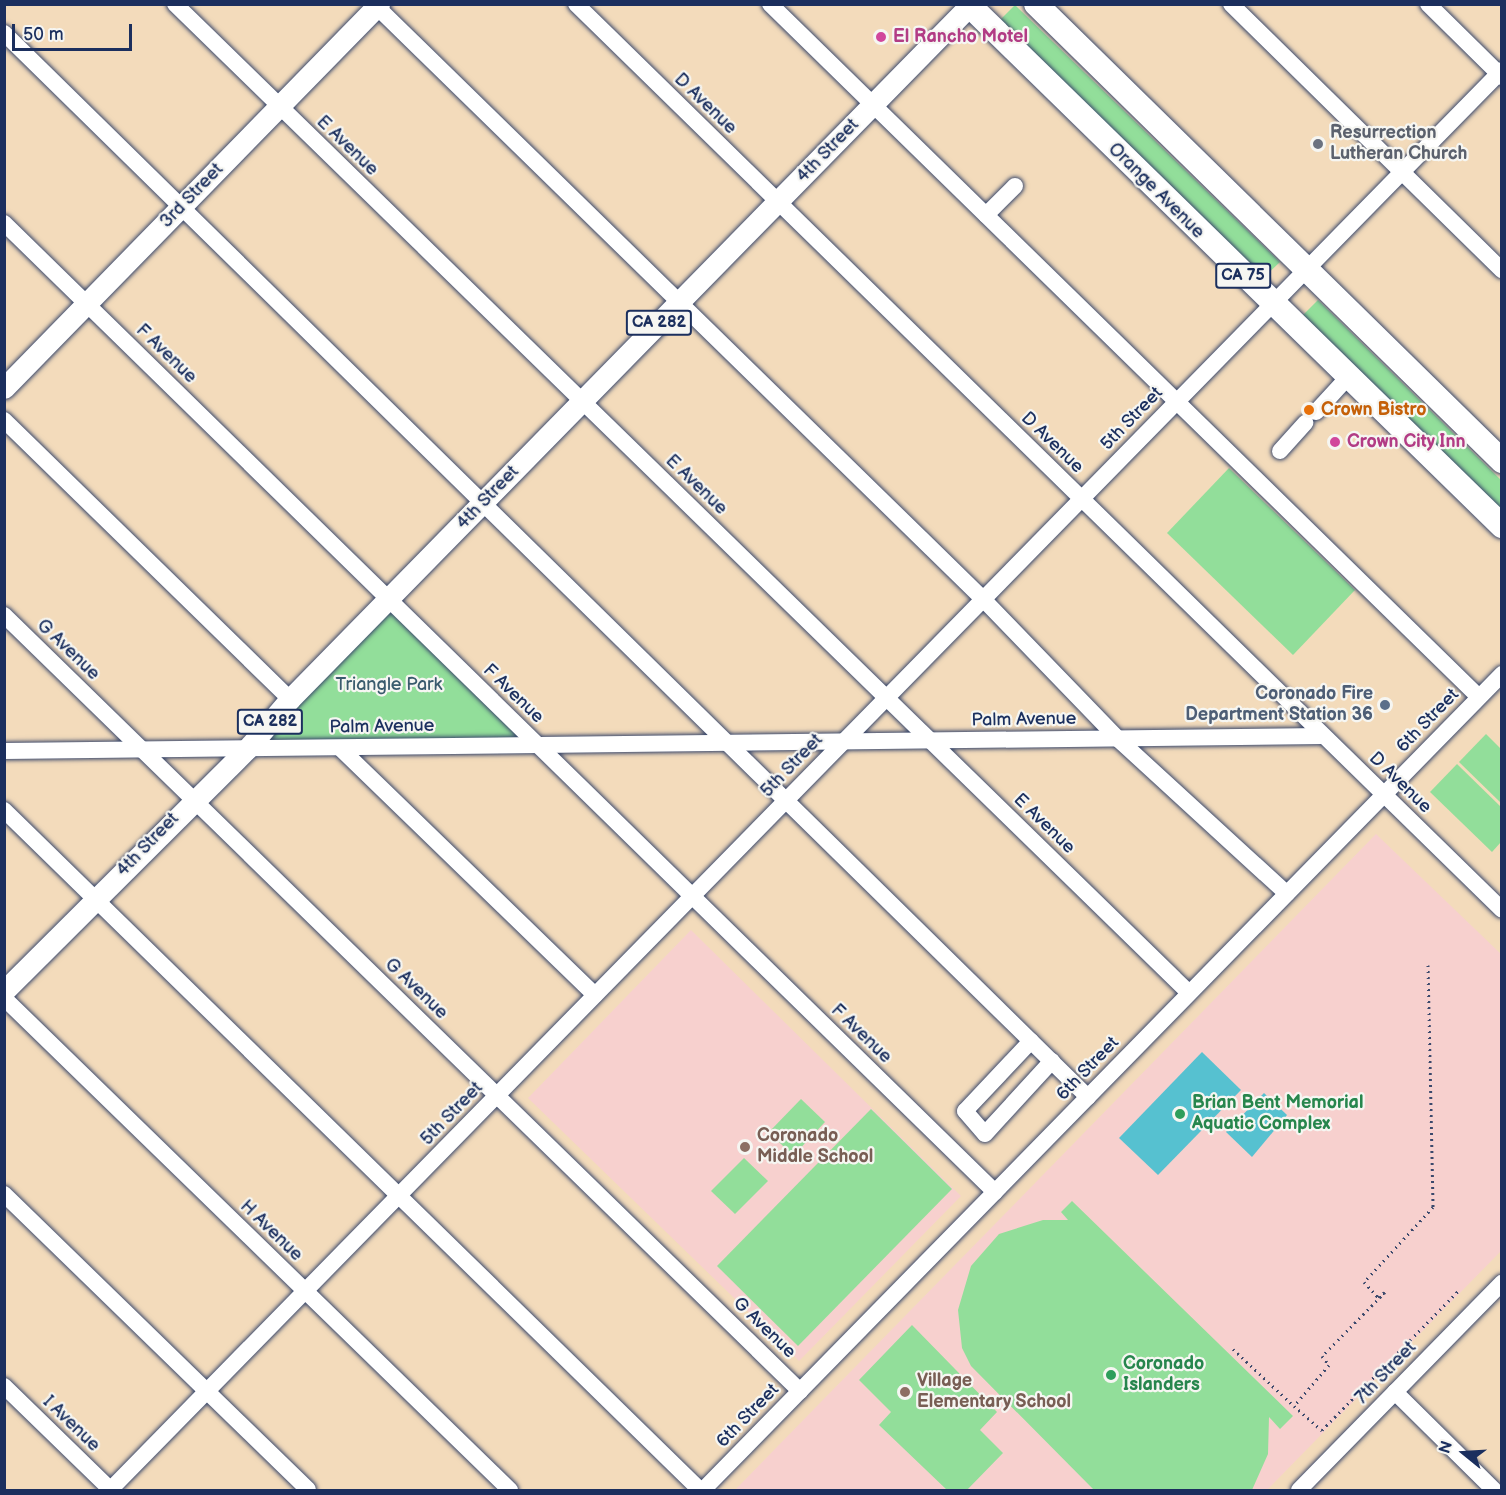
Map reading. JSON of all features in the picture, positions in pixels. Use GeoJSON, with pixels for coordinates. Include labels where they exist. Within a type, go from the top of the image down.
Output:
{"type":"FeatureCollection","features":[{"type":"Feature","properties":{"kind":"highway","name":"CA 75"},"geometry":{"type":"LineString","coordinates":[[1036,4],[1502,461]]}},
{"type":"Feature","properties":{"kind":"highway","name":"Orange Avenue"},"geometry":{"type":"LineString","coordinates":[[969,5],[1271,304],[1502,526]]}},
{"type":"Feature","properties":{"kind":"main road","name":"3rd Street"},"geometry":{"type":"LineString","coordinates":[[4,388],[377,5]]}},
{"type":"Feature","properties":{"kind":"main road","name":"4th Street"},"geometry":{"type":"LineString","coordinates":[[4,991],[193,799],[247,749],[290,699],[969,5]]}},
{"type":"Feature","properties":{"kind":"street","name":"E Avenue"},"geometry":{"type":"LineString","coordinates":[[175,4],[1189,993]]}},
{"type":"Feature","properties":{"kind":"street","name":"D Avenue"},"geometry":{"type":"LineString","coordinates":[[576,4],[1502,910]]}},
{"type":"Feature","properties":{"kind":"street"},"geometry":{"type":"LineString","coordinates":[[770,4],[1479,697]]}},
{"type":"Feature","properties":{"kind":"street"},"geometry":{"type":"LineString","coordinates":[[1231,4],[1502,270]]}},
{"type":"Feature","properties":{"kind":"street"},"geometry":{"type":"LineString","coordinates":[[1428,4],[1500,73]]}},
{"type":"Feature","properties":{"kind":"street"},"geometry":{"type":"LineString","coordinates":[[377,5],[677,304],[983,599],[1118,739],[1287,894]]}},
{"type":"Feature","properties":{"kind":"street"},"geometry":{"type":"LineString","coordinates":[[4,33],[485,501],[725,743],[1088,1097]]}},
{"type":"Feature","properties":{"kind":"street","name":"5th Street"},"geometry":{"type":"LineString","coordinates":[[111,1490],[1271,304],[1500,73]]}},
{"type":"Feature","properties":{"kind":"street"},"geometry":{"type":"LineString","coordinates":[[986,215],[1015,186]]}},
{"type":"Feature","properties":{"kind":"street","name":"F Avenue"},"geometry":{"type":"LineString","coordinates":[[4,223],[995,1192]]}},
{"type":"Feature","properties":{"kind":"street"},"geometry":{"type":"LineString","coordinates":[[1280,451],[1347,378]]}},
{"type":"Feature","properties":{"kind":"street"},"geometry":{"type":"LineString","coordinates":[[4,420],[290,699]]}},
{"type":"Feature","properties":{"kind":"street","name":"G Avenue"},"geometry":{"type":"LineString","coordinates":[[4,615],[800,1391]]}},
{"type":"Feature","properties":{"kind":"street","name":"6th Street"},"geometry":{"type":"LineString","coordinates":[[701,1491],[1502,675]]}},
{"type":"Feature","properties":{"kind":"street","name":"Palm Avenue"},"geometry":{"type":"LineString","coordinates":[[4,751],[145,752],[537,744],[1323,736]]}},
{"type":"Feature","properties":{"kind":"street"},"geometry":{"type":"LineString","coordinates":[[340,748],[595,995]]}},
{"type":"Feature","properties":{"kind":"street"},"geometry":{"type":"LineString","coordinates":[[4,810],[701,1491]]}},
{"type":"Feature","properties":{"kind":"street","name":"H Avenue"},"geometry":{"type":"LineString","coordinates":[[4,998],[510,1491]]}},
{"type":"Feature","properties":{"kind":"street"},"geometry":{"type":"LineString","coordinates":[[1031,1041],[964,1111],[985,1134],[1052,1061]]}},
{"type":"Feature","properties":{"kind":"street"},"geometry":{"type":"LineString","coordinates":[[4,1194],[308,1491]]}},
{"type":"Feature","properties":{"kind":"street","name":"7th Street"},"geometry":{"type":"LineString","coordinates":[[1299,1491],[1395,1392],[1499,1292]]}},
{"type":"Feature","properties":{"kind":"street","name":"I Avenue"},"geometry":{"type":"LineString","coordinates":[[4,1386],[111,1490]]}},
{"type":"Feature","properties":{"kind":"street"},"geometry":{"type":"LineString","coordinates":[[1395,1392],[1494,1491]]}},
{"type":"Feature","properties":{"kind":"path"},"geometry":{"type":"LineString","coordinates":[[1294,1406],[1329,1365],[1322,1356],[1385,1292],[1378,1297],[1364,1282],[1433,1207],[1428,965]]}},
{"type":"Feature","properties":{"kind":"path"},"geometry":{"type":"LineString","coordinates":[[1233,1349],[1322,1430],[1458,1291]]}},
{"type":"Feature","properties":{"kind":"shaded area"},"geometry":{"type":"Polygon","coordinates":[[[1376,834],[1501,954],[1501,1251],[1267,1490],[735,1490],[1376,834]]]}},
{"type":"Feature","properties":{"kind":"shaded area","name":"Coronado Middle School"},"geometry":{"type":"Polygon","coordinates":[[[691,930],[961,1196],[799,1361],[528,1098],[691,930]]]}},
{"type":"Feature","properties":{"kind":"green space"},"geometry":{"type":"Polygon","coordinates":[[[1015,5],[1280,262],[1262,279],[1000,20],[1015,5]]]}},
{"type":"Feature","properties":{"kind":"green space"},"geometry":{"type":"Polygon","coordinates":[[[1318,300],[1501,480],[1501,508],[1490,501],[1301,317],[1318,300]]]}},
{"type":"Feature","properties":{"kind":"green space"},"geometry":{"type":"Polygon","coordinates":[[[1229,468],[1355,590],[1293,655],[1167,533],[1229,468]]]}},
{"type":"Feature","properties":{"kind":"green space","name":"Triangle Park"},"geometry":{"type":"Polygon","coordinates":[[[389,602],[535,742],[248,745],[389,602]]]}},
{"type":"Feature","properties":{"kind":"green space"},"geometry":{"type":"Polygon","coordinates":[[[1486,734],[1501,749],[1501,803],[1459,762],[1486,734]]]}},
{"type":"Feature","properties":{"kind":"green space"},"geometry":{"type":"Polygon","coordinates":[[[1457,764],[1501,807],[1501,842],[1492,852],[1430,792],[1457,764]]]}},
{"type":"Feature","properties":{"kind":"green space"},"geometry":{"type":"Polygon","coordinates":[[[801,1099],[825,1122],[793,1156],[769,1132],[801,1099]]]}},
{"type":"Feature","properties":{"kind":"green space"},"geometry":{"type":"Polygon","coordinates":[[[871,1109],[952,1189],[798,1346],[717,1266],[871,1109]]]}},
{"type":"Feature","properties":{"kind":"green space"},"geometry":{"type":"Polygon","coordinates":[[[744,1158],[768,1181],[735,1214],[711,1191],[744,1158]]]}},
{"type":"Feature","properties":{"kind":"green space"},"geometry":{"type":"Polygon","coordinates":[[[1072,1201],[1293,1416],[1280,1429],[1269,1417],[1268,1454],[1252,1490],[1094,1490],[971,1366],[962,1348],[958,1310],[971,1266],[999,1234],[1043,1220],[1068,1220],[1061,1212],[1072,1201]]]}},
{"type":"Feature","properties":{"kind":"green space"},"geometry":{"type":"Polygon","coordinates":[[[912,1325],[997,1412],[980,1430],[1003,1453],[967,1490],[947,1490],[879,1425],[891,1412],[859,1380],[912,1325]]]}},
{"type":"Feature","properties":{"kind":"water","name":"Brian Bent Memorial Aquatic Complex"},"geometry":{"type":"Polygon","coordinates":[[[1202,1052],[1241,1090],[1158,1175],[1119,1138],[1202,1052]]]}},
{"type":"Feature","properties":{"kind":"water","name":"Brian Bent Memorial Aquatic Complex"},"geometry":{"type":"Polygon","coordinates":[[[1264,1093],[1287,1115],[1252,1157],[1226,1132],[1264,1093]]]}},
{"type":"Feature","properties":{"kind":"place","name":"El Rancho Motel"},"geometry":{"type":"Point","coordinates":[881,37]}},
{"type":"Feature","properties":{"kind":"place","name":"Resurrection Lutheran Church"},"geometry":{"type":"Point","coordinates":[1318,144]}},
{"type":"Feature","properties":{"kind":"place","name":"Crown Bistro"},"geometry":{"type":"Point","coordinates":[1309,410]}},
{"type":"Feature","properties":{"kind":"place","name":"Crown City Inn"},"geometry":{"type":"Point","coordinates":[1335,442]}},
{"type":"Feature","properties":{"kind":"place","name":"Coronado Fire Department Station 36"},"geometry":{"type":"Point","coordinates":[1385,705]}},
{"type":"Feature","properties":{"kind":"place","name":"Brian Bent Memorial Aquatic Complex"},"geometry":{"type":"Point","coordinates":[1180,1114]}},
{"type":"Feature","properties":{"kind":"place","name":"Coronado Middle School"},"geometry":{"type":"Point","coordinates":[745,1147]}},
{"type":"Feature","properties":{"kind":"place","name":"Coronado Islanders"},"geometry":{"type":"Point","coordinates":[1111,1375]}},
{"type":"Feature","properties":{"kind":"place","name":"Village Elementary School"},"geometry":{"type":"Point","coordinates":[905,1392]}}]}
